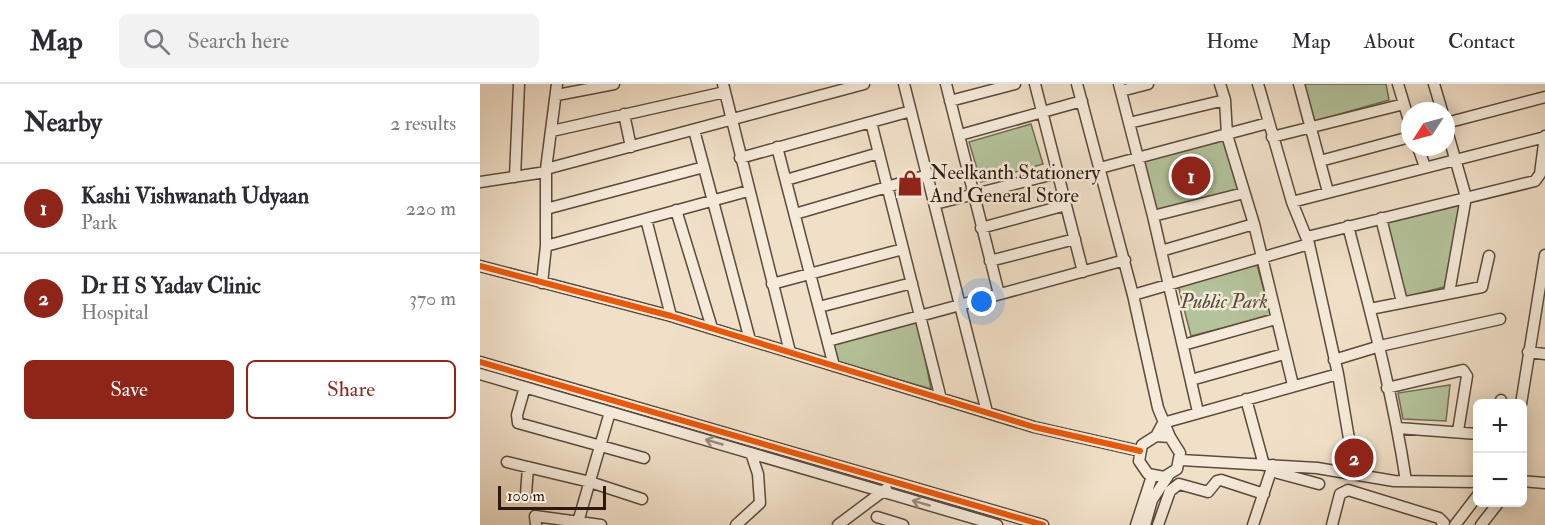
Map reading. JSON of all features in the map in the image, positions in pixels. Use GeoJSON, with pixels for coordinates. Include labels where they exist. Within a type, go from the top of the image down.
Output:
{"type":"FeatureCollection","features":[{"type":"Feature","properties":{"kind":"street"},"geometry":{"type":"LineString","coordinates":[[515,177],[519,84]]}},
{"type":"Feature","properties":{"kind":"street"},"geometry":{"type":"LineString","coordinates":[[542,283],[546,246],[546,170],[557,90],[614,84]]}},
{"type":"Feature","properties":{"kind":"street"},"geometry":{"type":"LineString","coordinates":[[480,182],[546,170],[864,84]]}},
{"type":"Feature","properties":{"kind":"street"},"geometry":{"type":"LineString","coordinates":[[904,84],[987,412]]}},
{"type":"Feature","properties":{"kind":"street"},"geometry":{"type":"LineString","coordinates":[[946,84],[960,135],[972,195],[999,294]]}},
{"type":"Feature","properties":{"kind":"street"},"geometry":{"type":"LineString","coordinates":[[950,101],[1015,84]]}},
{"type":"Feature","properties":{"kind":"street"},"geometry":{"type":"LineString","coordinates":[[1035,84],[1083,272]]}},
{"type":"Feature","properties":{"kind":"street"},"geometry":{"type":"LineString","coordinates":[[1077,84],[1125,260],[1163,423],[1178,446],[1181,460],[1177,469],[1168,476],[1152,500],[1145,525]]}},
{"type":"Feature","properties":{"kind":"street"},"geometry":{"type":"LineString","coordinates":[[1148,84],[1120,87],[1154,216],[1198,412]]}},
{"type":"Feature","properties":{"kind":"street"},"geometry":{"type":"LineString","coordinates":[[1220,84],[1225,100],[1227,135],[1254,224],[1293,385]]}},
{"type":"Feature","properties":{"kind":"street"},"geometry":{"type":"LineString","coordinates":[[1258,84],[1292,202],[1308,241],[1338,374],[1355,474]]}},
{"type":"Feature","properties":{"kind":"street"},"geometry":{"type":"LineString","coordinates":[[1299,84],[1328,192]]}},
{"type":"Feature","properties":{"kind":"street"},"geometry":{"type":"LineString","coordinates":[[1398,84],[1403,102]]}},
{"type":"Feature","properties":{"kind":"street"},"geometry":{"type":"LineString","coordinates":[[1434,84],[1439,102]]}},
{"type":"Feature","properties":{"kind":"street"},"geometry":{"type":"LineString","coordinates":[[552,131],[724,88],[730,120],[790,352]]}},
{"type":"Feature","properties":{"kind":"street"},"geometry":{"type":"LineString","coordinates":[[1455,122],[1545,97]]}},
{"type":"Feature","properties":{"kind":"street"},"geometry":{"type":"LineString","coordinates":[[1130,123],[1225,100]]}},
{"type":"Feature","properties":{"kind":"street"},"geometry":{"type":"LineString","coordinates":[[960,135],[1082,101]]}},
{"type":"Feature","properties":{"kind":"street"},"geometry":{"type":"LineString","coordinates":[[1272,137],[1401,105]]}},
{"type":"Feature","properties":{"kind":"street"},"geometry":{"type":"LineString","coordinates":[[740,158],[911,111]]}},
{"type":"Feature","properties":{"kind":"street"},"geometry":{"type":"LineString","coordinates":[[624,114],[631,147]]}},
{"type":"Feature","properties":{"kind":"street"},"geometry":{"type":"LineString","coordinates":[[871,122],[941,399]]}},
{"type":"Feature","properties":{"kind":"street"},"geometry":{"type":"LineString","coordinates":[[1100,168],[1268,123]]}},
{"type":"Feature","properties":{"kind":"street"},"geometry":{"type":"LineString","coordinates":[[694,130],[750,340]]}},
{"type":"Feature","properties":{"kind":"street"},"geometry":{"type":"LineString","coordinates":[[1133,295],[1262,259],[1348,226],[1535,181],[1540,176],[1545,136],[1292,202]]}},
{"type":"Feature","properties":{"kind":"street"},"geometry":{"type":"LineString","coordinates":[[1320,160],[1401,139]]}},
{"type":"Feature","properties":{"kind":"street"},"geometry":{"type":"LineString","coordinates":[[777,147],[834,366]]}},
{"type":"Feature","properties":{"kind":"street"},"geometry":{"type":"LineString","coordinates":[[786,180],[879,153]]}},
{"type":"Feature","properties":{"kind":"street"},"geometry":{"type":"LineString","coordinates":[[1421,156],[1425,167]]}},
{"type":"Feature","properties":{"kind":"street"},"geometry":{"type":"LineString","coordinates":[[1449,293],[1466,196],[1454,156]]}},
{"type":"Feature","properties":{"kind":"street"},"geometry":{"type":"LineString","coordinates":[[546,209],[704,167]]}},
{"type":"Feature","properties":{"kind":"street"},"geometry":{"type":"LineString","coordinates":[[935,204],[1058,173]]}},
{"type":"Feature","properties":{"kind":"street"},"geometry":{"type":"LineString","coordinates":[[795,214],[928,175]]}},
{"type":"Feature","properties":{"kind":"street"},"geometry":{"type":"LineString","coordinates":[[546,246],[748,191]]}},
{"type":"Feature","properties":{"kind":"street"},"geometry":{"type":"LineString","coordinates":[[1154,216],[1244,193]]}},
{"type":"Feature","properties":{"kind":"street"},"geometry":{"type":"LineString","coordinates":[[981,228],[1066,205]]}},
{"type":"Feature","properties":{"kind":"street"},"geometry":{"type":"LineString","coordinates":[[676,210],[712,328]]}},
{"type":"Feature","properties":{"kind":"street"},"geometry":{"type":"LineString","coordinates":[[1381,218],[1402,302]]}},
{"type":"Feature","properties":{"kind":"street"},"geometry":{"type":"LineString","coordinates":[[645,219],[670,316]]}},
{"type":"Feature","properties":{"kind":"street"},"geometry":{"type":"LineString","coordinates":[[1161,251],[1254,224]]}},
{"type":"Feature","properties":{"kind":"street"},"geometry":{"type":"LineString","coordinates":[[1348,226],[1380,345],[1398,428],[1406,481]]}},
{"type":"Feature","properties":{"kind":"street"},"geometry":{"type":"LineString","coordinates":[[990,261],[1075,239]]}},
{"type":"Feature","properties":{"kind":"street"},"geometry":{"type":"LineString","coordinates":[[772,284],[903,249]]}},
{"type":"Feature","properties":{"kind":"street"},"geometry":{"type":"LineString","coordinates":[[1522,399],[1528,352],[1540,313],[1545,255]]}},
{"type":"Feature","properties":{"kind":"street"},"geometry":{"type":"LineString","coordinates":[[1370,309],[1482,286],[1489,256]]}},
{"type":"Feature","properties":{"kind":"street"},"geometry":{"type":"LineString","coordinates":[[828,341],[1125,260]]}},
{"type":"Feature","properties":{"kind":"street"},"geometry":{"type":"LineString","coordinates":[[480,266],[712,328],[1034,427],[1140,451]]}},
{"type":"Feature","properties":{"kind":"street"},"geometry":{"type":"LineString","coordinates":[[819,307],[912,284]]}},
{"type":"Feature","properties":{"kind":"street"},"geometry":{"type":"LineString","coordinates":[[1183,345],[1276,319]]}},
{"type":"Feature","properties":{"kind":"street"},"geometry":{"type":"LineString","coordinates":[[1334,360],[1380,345],[1500,319]]}},
{"type":"Feature","properties":{"kind":"street"},"geometry":{"type":"LineString","coordinates":[[1528,352],[1545,354]]}},
{"type":"Feature","properties":{"kind":"street"},"geometry":{"type":"LineString","coordinates":[[1191,380],[1284,354]]}},
{"type":"Feature","properties":{"kind":"street"},"geometry":{"type":"LineString","coordinates":[[484,369],[525,387],[998,525]]}},
{"type":"Feature","properties":{"kind":"street"},"geometry":{"type":"LineString","coordinates":[[484,369],[889,480],[1043,525]]}},
{"type":"Feature","properties":{"kind":"street"},"geometry":{"type":"LineString","coordinates":[[1388,388],[1463,370],[1467,376],[1458,431]]}},
{"type":"Feature","properties":{"kind":"street"},"geometry":{"type":"LineString","coordinates":[[1156,436],[1163,423],[1338,374]]}},
{"type":"Feature","properties":{"kind":"street"},"geometry":{"type":"LineString","coordinates":[[525,387],[517,415],[518,423],[644,458]]}},
{"type":"Feature","properties":{"kind":"street"},"geometry":{"type":"LineString","coordinates":[[1246,399],[1269,467],[1264,494],[1253,525]]}},
{"type":"Feature","properties":{"kind":"street"},"geometry":{"type":"LineString","coordinates":[[578,522],[610,412]]}},
{"type":"Feature","properties":{"kind":"street"},"geometry":{"type":"LineString","coordinates":[[1398,428],[1473,433]]}},
{"type":"Feature","properties":{"kind":"street"},"geometry":{"type":"LineString","coordinates":[[1168,476],[1152,476],[1142,468],[1140,451],[1148,439],[1156,436],[1170,437]]}},
{"type":"Feature","properties":{"kind":"street"},"geometry":{"type":"LineString","coordinates":[[736,525],[760,503],[758,474],[751,453]]}},
{"type":"Feature","properties":{"kind":"street"},"geometry":{"type":"LineString","coordinates":[[1181,460],[1269,467],[1317,468],[1406,481],[1473,482]]}},
{"type":"Feature","properties":{"kind":"street"},"geometry":{"type":"LineString","coordinates":[[507,462],[590,482],[642,499]]}},
{"type":"Feature","properties":{"kind":"street"},"geometry":{"type":"LineString","coordinates":[[526,494],[528,467]]}},
{"type":"Feature","properties":{"kind":"street"},"geometry":{"type":"LineString","coordinates":[[1269,467],[1319,484]]}},
{"type":"Feature","properties":{"kind":"street"},"geometry":{"type":"LineString","coordinates":[[1136,525],[1152,476]]}},
{"type":"Feature","properties":{"kind":"street"},"geometry":{"type":"LineString","coordinates":[[838,525],[885,492],[889,480]]}},
{"type":"Feature","properties":{"kind":"street"},"geometry":{"type":"LineString","coordinates":[[1158,525],[1170,491],[1179,484],[1208,492],[1217,481],[1221,480],[1264,494]]}},
{"type":"Feature","properties":{"kind":"street"},"geometry":{"type":"LineString","coordinates":[[1387,502],[1394,480]]}},
{"type":"Feature","properties":{"kind":"street"},"geometry":{"type":"LineString","coordinates":[[1527,481],[1545,483]]}},
{"type":"Feature","properties":{"kind":"street"},"geometry":{"type":"LineString","coordinates":[[1332,525],[1340,494],[1345,490],[1439,518],[1443,520],[1442,525]]}},
{"type":"Feature","properties":{"kind":"street"},"geometry":{"type":"LineString","coordinates":[[1455,525],[1473,502]]}},
{"type":"Feature","properties":{"kind":"street"},"geometry":{"type":"LineString","coordinates":[[1481,525],[1495,507]]}},
{"type":"Feature","properties":{"kind":"street"},"geometry":{"type":"LineString","coordinates":[[536,525],[535,516],[601,525]]}},
{"type":"Feature","properties":{"kind":"street"},"geometry":{"type":"LineString","coordinates":[[877,516],[903,525]]}},
{"type":"Feature","properties":{"kind":"green space"},"geometry":{"type":"Polygon","coordinates":[[[1303,84],[1386,84],[1389,100],[1312,122],[1303,84]]]}},
{"type":"Feature","properties":{"kind":"green space"},"geometry":{"type":"Polygon","coordinates":[[[1031,124],[1043,164],[981,182],[969,142],[1031,124]]]}},
{"type":"Feature","properties":{"kind":"green space"},"geometry":{"type":"Polygon","coordinates":[[[1225,140],[1238,191],[1157,212],[1144,161],[1225,140]]]}},
{"type":"Feature","properties":{"kind":"green space"},"geometry":{"type":"Polygon","coordinates":[[[1462,199],[1448,286],[1405,297],[1386,220],[1462,199]]]}},
{"type":"Feature","properties":{"kind":"green space","name":"Public Park"},"geometry":{"type":"Polygon","coordinates":[[[1257,265],[1271,316],[1191,336],[1178,285],[1257,265]]]}},
{"type":"Feature","properties":{"kind":"green space"},"geometry":{"type":"Polygon","coordinates":[[[918,322],[931,389],[836,362],[830,344],[918,322]]]}},
{"type":"Feature","properties":{"kind":"green space"},"geometry":{"type":"Polygon","coordinates":[[[1450,385],[1446,421],[1403,419],[1398,393],[1450,385]]]}},
{"type":"Feature","properties":{"kind":"cycle path"},"geometry":{"type":"LineString","coordinates":[[480,266],[671,316],[1034,427],[1140,451]]}},
{"type":"Feature","properties":{"kind":"cycle path"},"geometry":{"type":"LineString","coordinates":[[480,362],[1043,525]]}},
{"type":"Feature","properties":{"kind":"place","name":"Kashi Vishwanath Udyaan"},"geometry":{"type":"Point","coordinates":[1191,176]}},
{"type":"Feature","properties":{"kind":"place","name":"Neelkanth Stationery And General Store"},"geometry":{"type":"Point","coordinates":[910,183]}},
{"type":"Feature","properties":{"kind":"place","name":"Dr H S Yadav Clinic"},"geometry":{"type":"Point","coordinates":[1354,458]}}]}
